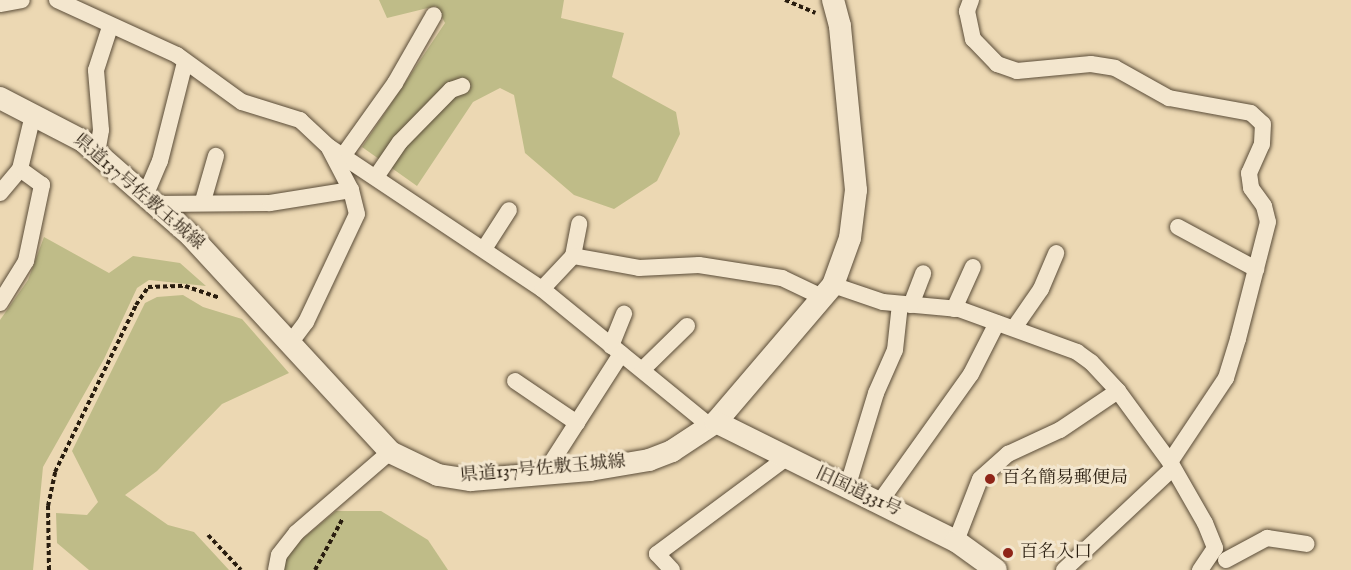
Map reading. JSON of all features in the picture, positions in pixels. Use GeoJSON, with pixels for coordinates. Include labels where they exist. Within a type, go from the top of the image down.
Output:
{"type":"FeatureCollection","features":[{"type":"Feature","properties":{"kind":"main road","name":"県道137号佐敷玉城線"},"geometry":{"type":"LineString","coordinates":[[0,98],[83,141],[150,200],[255,302],[390,452],[449,478],[471,480],[544,474],[649,460],[713,424],[829,291],[850,238],[856,190],[835,8]]}},
{"type":"Feature","properties":{"kind":"main road","name":"旧国道331号"},"geometry":{"type":"LineString","coordinates":[[713,424],[956,541],[996,570]]}},
{"type":"Feature","properties":{"kind":"street"},"geometry":{"type":"LineString","coordinates":[[0,4],[22,0]]}},
{"type":"Feature","properties":{"kind":"street"},"geometry":{"type":"LineString","coordinates":[[57,0],[110,27],[149,41],[185,62],[242,102],[300,120],[336,152],[542,289],[616,350],[713,424]]}},
{"type":"Feature","properties":{"kind":"street"},"geometry":{"type":"LineString","coordinates":[[971,0],[967,11],[974,39],[997,64],[1017,71],[1091,64],[1115,68],[1169,98],[1251,113],[1263,124],[1262,144],[1249,173],[1251,188],[1264,206],[1268,222],[1226,378],[1172,465],[1064,570]]}},
{"type":"Feature","properties":{"kind":"street"},"geometry":{"type":"LineString","coordinates":[[336,152],[395,83],[434,15]]}},
{"type":"Feature","properties":{"kind":"street"},"geometry":{"type":"LineString","coordinates":[[97,153],[101,130],[96,70],[110,27]]}},
{"type":"Feature","properties":{"kind":"street"},"geometry":{"type":"LineString","coordinates":[[185,62],[150,200],[270,203],[351,190]]}},
{"type":"Feature","properties":{"kind":"street"},"geometry":{"type":"LineString","coordinates":[[376,177],[400,142],[451,90],[462,86]]}},
{"type":"Feature","properties":{"kind":"street"},"geometry":{"type":"LineString","coordinates":[[0,193],[20,169],[33,115]]}},
{"type":"Feature","properties":{"kind":"street"},"geometry":{"type":"LineString","coordinates":[[291,342],[306,322],[357,214],[351,190],[336,152]]}},
{"type":"Feature","properties":{"kind":"street"},"geometry":{"type":"LineString","coordinates":[[203,201],[216,156]]}},
{"type":"Feature","properties":{"kind":"street"},"geometry":{"type":"LineString","coordinates":[[0,303],[26,261],[42,185],[20,169]]}},
{"type":"Feature","properties":{"kind":"street"},"geometry":{"type":"LineString","coordinates":[[484,249],[509,210]]}},
{"type":"Feature","properties":{"kind":"street"},"geometry":{"type":"LineString","coordinates":[[542,289],[573,256],[579,224]]}},
{"type":"Feature","properties":{"kind":"street"},"geometry":{"type":"LineString","coordinates":[[1178,227],[1256,269]]}},
{"type":"Feature","properties":{"kind":"street"},"geometry":{"type":"LineString","coordinates":[[1014,328],[1041,289],[1056,253]]}},
{"type":"Feature","properties":{"kind":"street"},"geometry":{"type":"LineString","coordinates":[[573,256],[639,268],[699,265],[782,278],[829,291],[905,304],[954,309],[1014,328],[1077,352],[1118,391],[1172,465],[1225,559]]}},
{"type":"Feature","properties":{"kind":"street"},"geometry":{"type":"LineString","coordinates":[[954,309],[973,267]]}},
{"type":"Feature","properties":{"kind":"street"},"geometry":{"type":"LineString","coordinates":[[847,488],[876,393],[896,350],[905,304],[923,273]]}},
{"type":"Feature","properties":{"kind":"street"},"geometry":{"type":"LineString","coordinates":[[544,474],[577,423],[616,350],[624,314]]}},
{"type":"Feature","properties":{"kind":"street"},"geometry":{"type":"LineString","coordinates":[[879,503],[971,374],[997,323]]}},
{"type":"Feature","properties":{"kind":"street"},"geometry":{"type":"LineString","coordinates":[[642,370],[687,326]]}},
{"type":"Feature","properties":{"kind":"street"},"geometry":{"type":"LineString","coordinates":[[515,381],[577,423]]}},
{"type":"Feature","properties":{"kind":"street"},"geometry":{"type":"LineString","coordinates":[[956,541],[980,479],[1008,454],[1060,430],[1118,391]]}},
{"type":"Feature","properties":{"kind":"street"},"geometry":{"type":"LineString","coordinates":[[276,570],[279,555],[296,533],[390,452]]}},
{"type":"Feature","properties":{"kind":"street"},"geometry":{"type":"LineString","coordinates":[[672,570],[657,554],[785,459]]}},
{"type":"Feature","properties":{"kind":"street"},"geometry":{"type":"LineString","coordinates":[[1200,570],[1267,538],[1286,544],[1307,544]]}},
{"type":"Feature","properties":{"kind":"path"},"geometry":{"type":"LineString","coordinates":[[785,0],[813,13],[835,8]]}},
{"type":"Feature","properties":{"kind":"path"},"geometry":{"type":"LineString","coordinates":[[49,570],[48,506],[56,472],[136,305],[148,287],[185,286],[228,301],[255,302]]}},
{"type":"Feature","properties":{"kind":"path"},"geometry":{"type":"LineString","coordinates":[[315,570],[345,515]]}},
{"type":"Feature","properties":{"kind":"path"},"geometry":{"type":"LineString","coordinates":[[208,535],[241,570]]}},
{"type":"Feature","properties":{"kind":"shaded area"},"geometry":{"type":"Polygon","coordinates":[[[379,0],[564,0],[561,18],[624,33],[612,77],[676,112],[680,134],[657,181],[614,209],[574,195],[525,153],[514,95],[500,88],[473,102],[417,186],[362,147],[445,23],[436,6],[387,18],[379,0]]]}},
{"type":"Feature","properties":{"kind":"shaded area"},"geometry":{"type":"Polygon","coordinates":[[[44,237],[109,273],[133,256],[180,263],[206,286],[149,280],[137,288],[104,359],[43,467],[33,570],[0,570],[0,320],[28,280],[44,237]]]}},
{"type":"Feature","properties":{"kind":"shaded area"},"geometry":{"type":"Polygon","coordinates":[[[183,295],[203,307],[242,319],[289,373],[222,404],[157,471],[125,495],[168,525],[194,532],[229,570],[89,570],[57,543],[56,513],[87,515],[98,502],[72,451],[145,303],[157,297],[183,295]]]}},
{"type":"Feature","properties":{"kind":"shaded area"},"geometry":{"type":"Polygon","coordinates":[[[336,511],[381,511],[428,540],[448,570],[282,570],[283,561],[301,540],[336,511]]]}},
{"type":"Feature","properties":{"kind":"place","name":"百名簡易郵便局"},"geometry":{"type":"Point","coordinates":[990,479]}},
{"type":"Feature","properties":{"kind":"place","name":"百名入口"},"geometry":{"type":"Point","coordinates":[1008,553]}}]}
